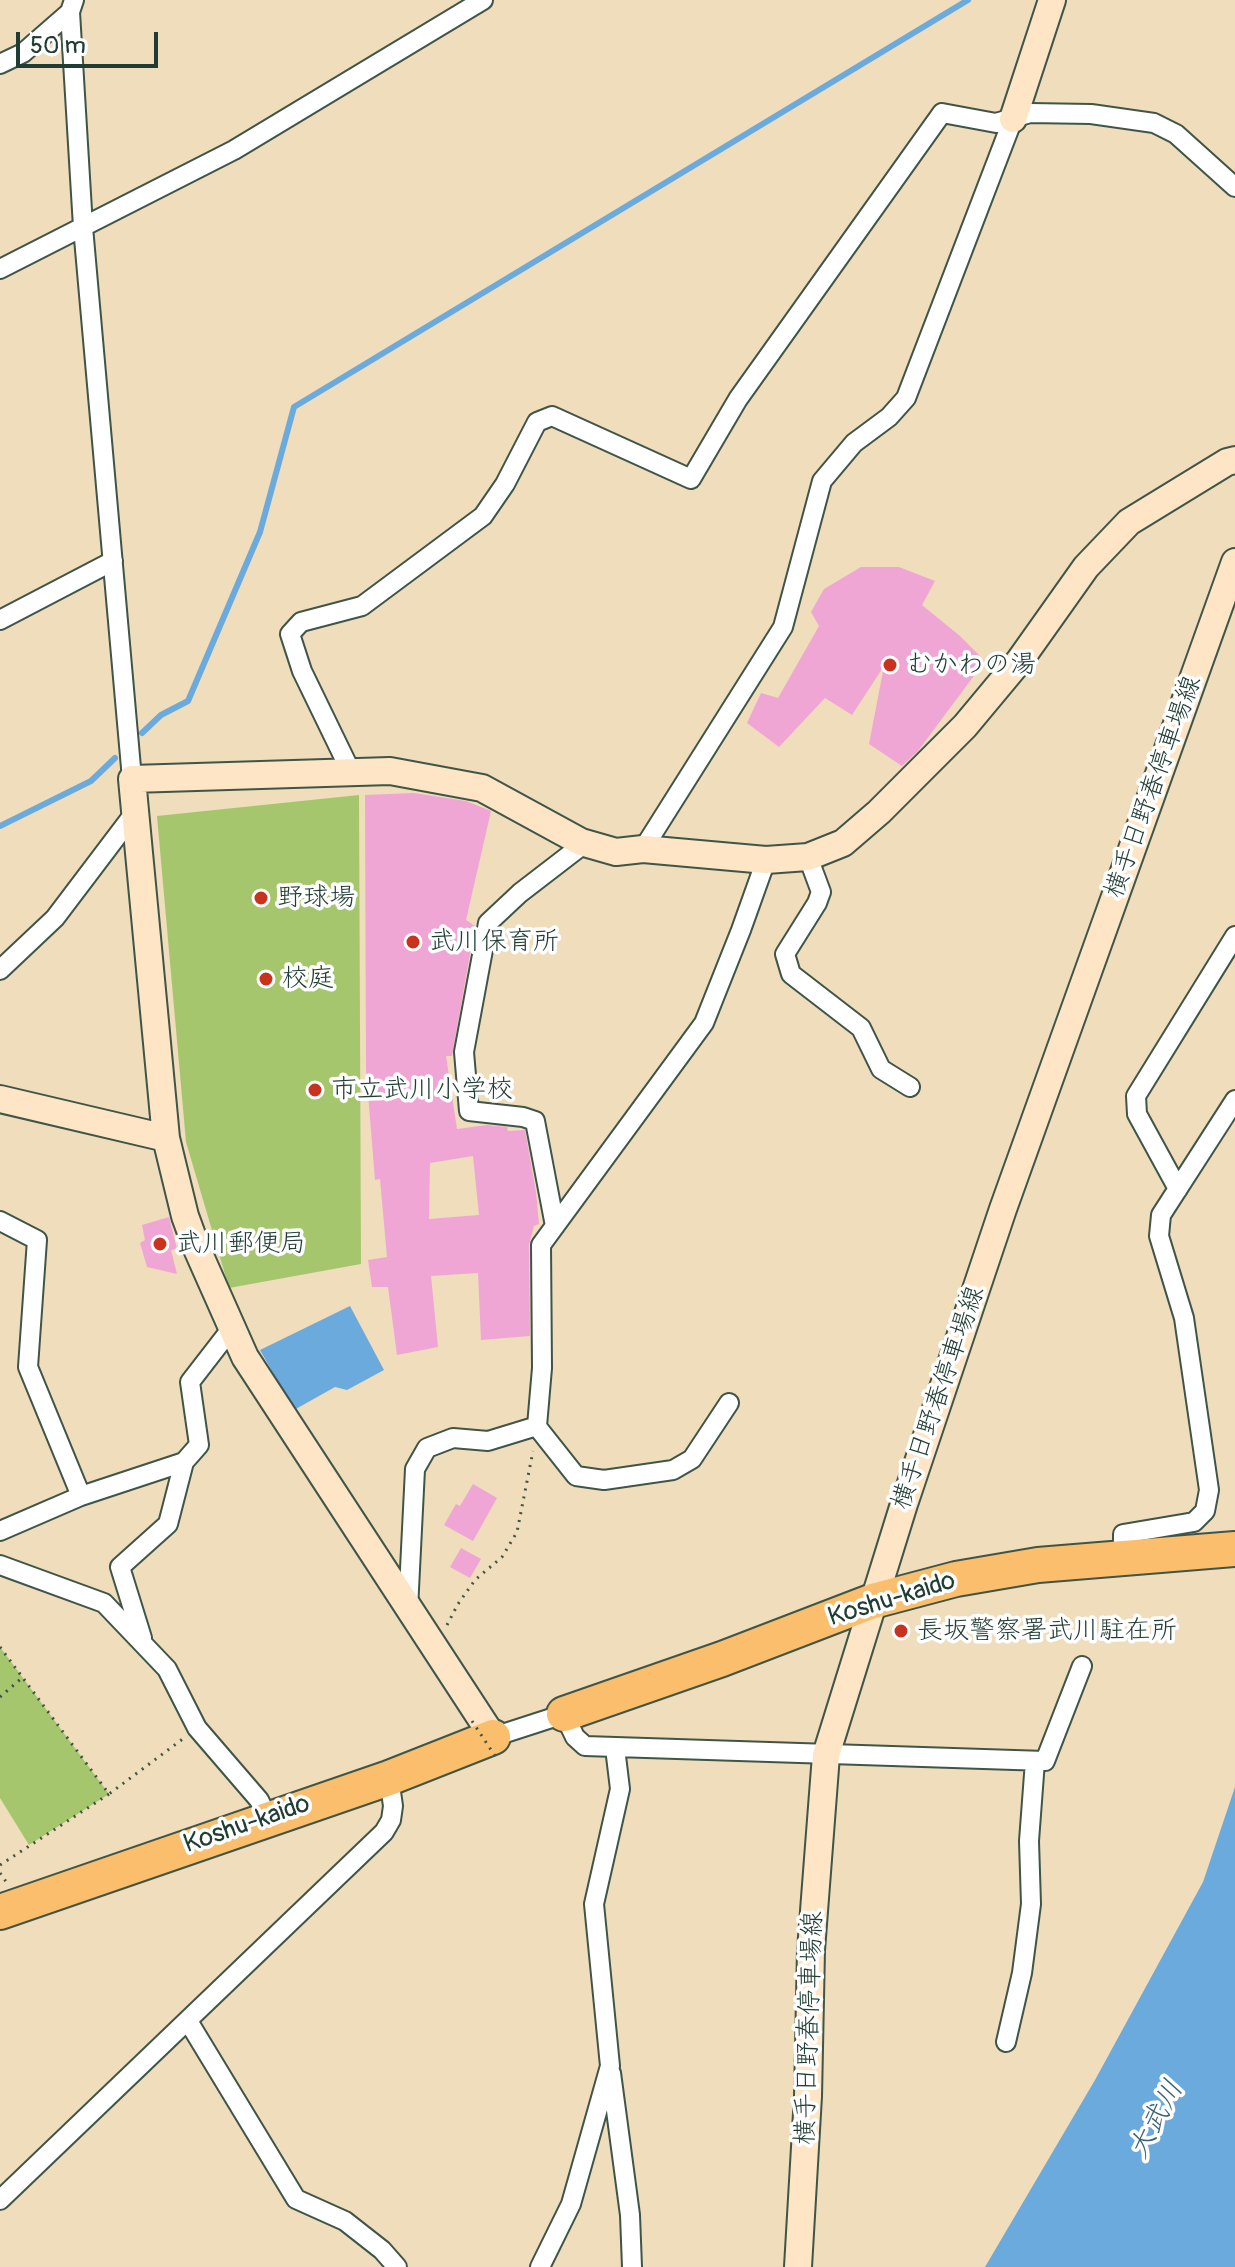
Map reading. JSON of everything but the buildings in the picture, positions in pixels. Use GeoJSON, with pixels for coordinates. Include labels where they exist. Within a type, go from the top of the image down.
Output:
{"type":"FeatureCollection","features":[{"type":"Feature","properties":{"kind":"highway","name":"Koshu-kaido"},"geometry":{"type":"LineString","coordinates":[[564,1714],[722,1659],[873,1601],[956,1579],[1010,1570],[1225,1550]]}},
{"type":"Feature","properties":{"kind":"highway","name":"Koshu-kaido"},"geometry":{"type":"LineString","coordinates":[[0,1912],[389,1778],[487,1739]]}},
{"type":"Feature","properties":{"kind":"street"},"geometry":{"type":"LineString","coordinates":[[0,269],[234,150],[483,0]]}},
{"type":"Feature","properties":{"kind":"street"},"geometry":{"type":"LineString","coordinates":[[643,849],[783,627],[822,481],[854,443],[889,417],[906,398],[1013,119],[1052,0]]}},
{"type":"Feature","properties":{"kind":"street"},"geometry":{"type":"LineString","coordinates":[[72,6],[83,227],[133,815],[166,1138],[185,1216],[245,1357],[434,1645],[487,1739],[564,1714],[575,1737],[585,1746],[1045,1761],[1082,1666]]}},
{"type":"Feature","properties":{"kind":"street"},"geometry":{"type":"LineString","coordinates":[[0,64],[23,53],[72,6]]}},
{"type":"Feature","properties":{"kind":"street"},"geometry":{"type":"LineString","coordinates":[[351,772],[302,671],[290,634],[301,622],[362,606],[483,516],[505,484],[537,422],[552,416],[691,479],[738,399],[942,113],[996,123],[1030,113],[1091,114],[1154,123],[1176,134],[1235,187]]}},
{"type":"Feature","properties":{"kind":"street"},"geometry":{"type":"LineString","coordinates":[[132,779],[390,771],[482,788],[585,843],[616,852],[643,849],[766,860],[808,857],[843,843],[879,812],[965,726],[1020,660],[1086,567],[1129,522],[1235,460]]}},
{"type":"Feature","properties":{"kind":"street"},"geometry":{"type":"LineString","coordinates":[[0,620],[113,561]]}},
{"type":"Feature","properties":{"kind":"street","name":"横手日野春停車場線"},"geometry":{"type":"LineString","coordinates":[[798,2267],[808,2096],[811,1950],[826,1755],[873,1601],[1003,1209],[1235,562]]}},
{"type":"Feature","properties":{"kind":"street"},"geometry":{"type":"LineString","coordinates":[[0,970],[55,918],[133,815]]}},
{"type":"Feature","properties":{"kind":"street"},"geometry":{"type":"LineString","coordinates":[[555,1226],[535,1121],[469,1111],[464,1052],[488,923],[520,893],[585,843]]}},
{"type":"Feature","properties":{"kind":"street"},"geometry":{"type":"LineString","coordinates":[[808,857],[821,892],[785,954],[791,974],[861,1028],[881,1069],[910,1087]]}},
{"type":"Feature","properties":{"kind":"street"},"geometry":{"type":"LineString","coordinates":[[408,1609],[415,1469],[427,1448],[453,1438],[488,1441],[537,1426],[542,1368],[541,1245],[704,1023],[766,860]]}},
{"type":"Feature","properties":{"kind":"street"},"geometry":{"type":"LineString","coordinates":[[1178,1189],[1137,1114],[1136,1096],[1235,936]]}},
{"type":"Feature","properties":{"kind":"street"},"geometry":{"type":"LineString","coordinates":[[0,1099],[166,1138]]}},
{"type":"Feature","properties":{"kind":"street"},"geometry":{"type":"LineString","coordinates":[[1123,1558],[1123,1534],[1194,1522],[1205,1511],[1209,1490],[1184,1318],[1159,1236],[1161,1215],[1235,1100]]}},
{"type":"Feature","properties":{"kind":"street"},"geometry":{"type":"LineString","coordinates":[[0,1221],[37,1240],[28,1367],[81,1496]]}},
{"type":"Feature","properties":{"kind":"street"},"geometry":{"type":"LineString","coordinates":[[144,1642],[120,1567],[168,1524],[184,1462],[199,1445],[190,1382],[231,1329]]}},
{"type":"Feature","properties":{"kind":"street"},"geometry":{"type":"LineString","coordinates":[[538,1428],[576,1476],[604,1480],[629,1477],[673,1470],[692,1459],[729,1403]]}},
{"type":"Feature","properties":{"kind":"street"},"geometry":{"type":"LineString","coordinates":[[0,1531],[81,1496],[184,1462]]}},
{"type":"Feature","properties":{"kind":"street"},"geometry":{"type":"LineString","coordinates":[[0,1565],[104,1603],[167,1669],[197,1728],[259,1800],[268,1818]]}},
{"type":"Feature","properties":{"kind":"street"},"geometry":{"type":"LineString","coordinates":[[615,1748],[620,1789],[594,1904],[610,2066],[630,2215],[632,2267]]}},
{"type":"Feature","properties":{"kind":"street"},"geometry":{"type":"LineString","coordinates":[[1006,2042],[1022,1973],[1031,1904],[1029,1841],[1035,1761]]}},
{"type":"Feature","properties":{"kind":"street"},"geometry":{"type":"LineString","coordinates":[[0,2200],[384,1832],[391,1820],[393,1806],[389,1778]]}},
{"type":"Feature","properties":{"kind":"street"},"geometry":{"type":"LineString","coordinates":[[188,2021],[296,2199],[345,2221],[382,2250],[397,2267]]}},
{"type":"Feature","properties":{"kind":"street"},"geometry":{"type":"LineString","coordinates":[[540,2267],[571,2204],[610,2066]]}},
{"type":"Feature","properties":{"kind":"path"},"geometry":{"type":"LineString","coordinates":[[434,1645],[466,1592],[502,1557],[517,1532],[538,1428]]}},
{"type":"Feature","properties":{"kind":"path"},"geometry":{"type":"LineString","coordinates":[[0,1647],[109,1794]]}},
{"type":"Feature","properties":{"kind":"path"},"geometry":{"type":"LineString","coordinates":[[0,1697],[23,1677]]}},
{"type":"Feature","properties":{"kind":"path"},"geometry":{"type":"LineString","coordinates":[[0,1865],[109,1794],[197,1728]]}},
{"type":"Feature","properties":{"kind":"green space","name":"校庭"},"geometry":{"type":"Polygon","coordinates":[[[359,795],[361,1264],[229,1288],[186,1142],[157,816],[359,795]]]}},
{"type":"Feature","properties":{"kind":"green space"},"geometry":{"type":"Polygon","coordinates":[[[0,1647],[109,1794],[29,1845],[0,1798],[0,1647]]]}},
{"type":"Feature","properties":{"kind":"water"},"geometry":{"type":"Polygon","coordinates":[[[350,1306],[384,1370],[347,1390],[335,1387],[294,1410],[260,1350],[350,1306]]]}},
{"type":"Feature","properties":{"kind":"water","name":"大武川"},"geometry":{"type":"Polygon","coordinates":[[[1235,1787],[1235,2267],[985,2267],[1095,2080],[1203,1882],[1235,1787]]]}},
{"type":"Feature","properties":{"kind":"waterway"},"geometry":{"type":"LineString","coordinates":[[142,733],[161,715],[188,701],[260,532],[294,407],[968,0]]}},
{"type":"Feature","properties":{"kind":"waterway"},"geometry":{"type":"LineString","coordinates":[[0,826],[91,781],[115,758]]}},
{"type":"Feature","properties":{"kind":"place","name":"むかわの湯"},"geometry":{"type":"Point","coordinates":[890,665]}},
{"type":"Feature","properties":{"kind":"place","name":"野球場"},"geometry":{"type":"Point","coordinates":[261,898]}},
{"type":"Feature","properties":{"kind":"place","name":"武川保育所"},"geometry":{"type":"Point","coordinates":[413,942]}},
{"type":"Feature","properties":{"kind":"place","name":"校庭"},"geometry":{"type":"Point","coordinates":[266,979]}},
{"type":"Feature","properties":{"kind":"place","name":"市立武川小学校"},"geometry":{"type":"Point","coordinates":[315,1090]}},
{"type":"Feature","properties":{"kind":"place","name":"武川郵便局"},"geometry":{"type":"Point","coordinates":[160,1244]}},
{"type":"Feature","properties":{"kind":"place","name":"長坂警察署武川駐在所"},"geometry":{"type":"Point","coordinates":[901,1631]}}]}
